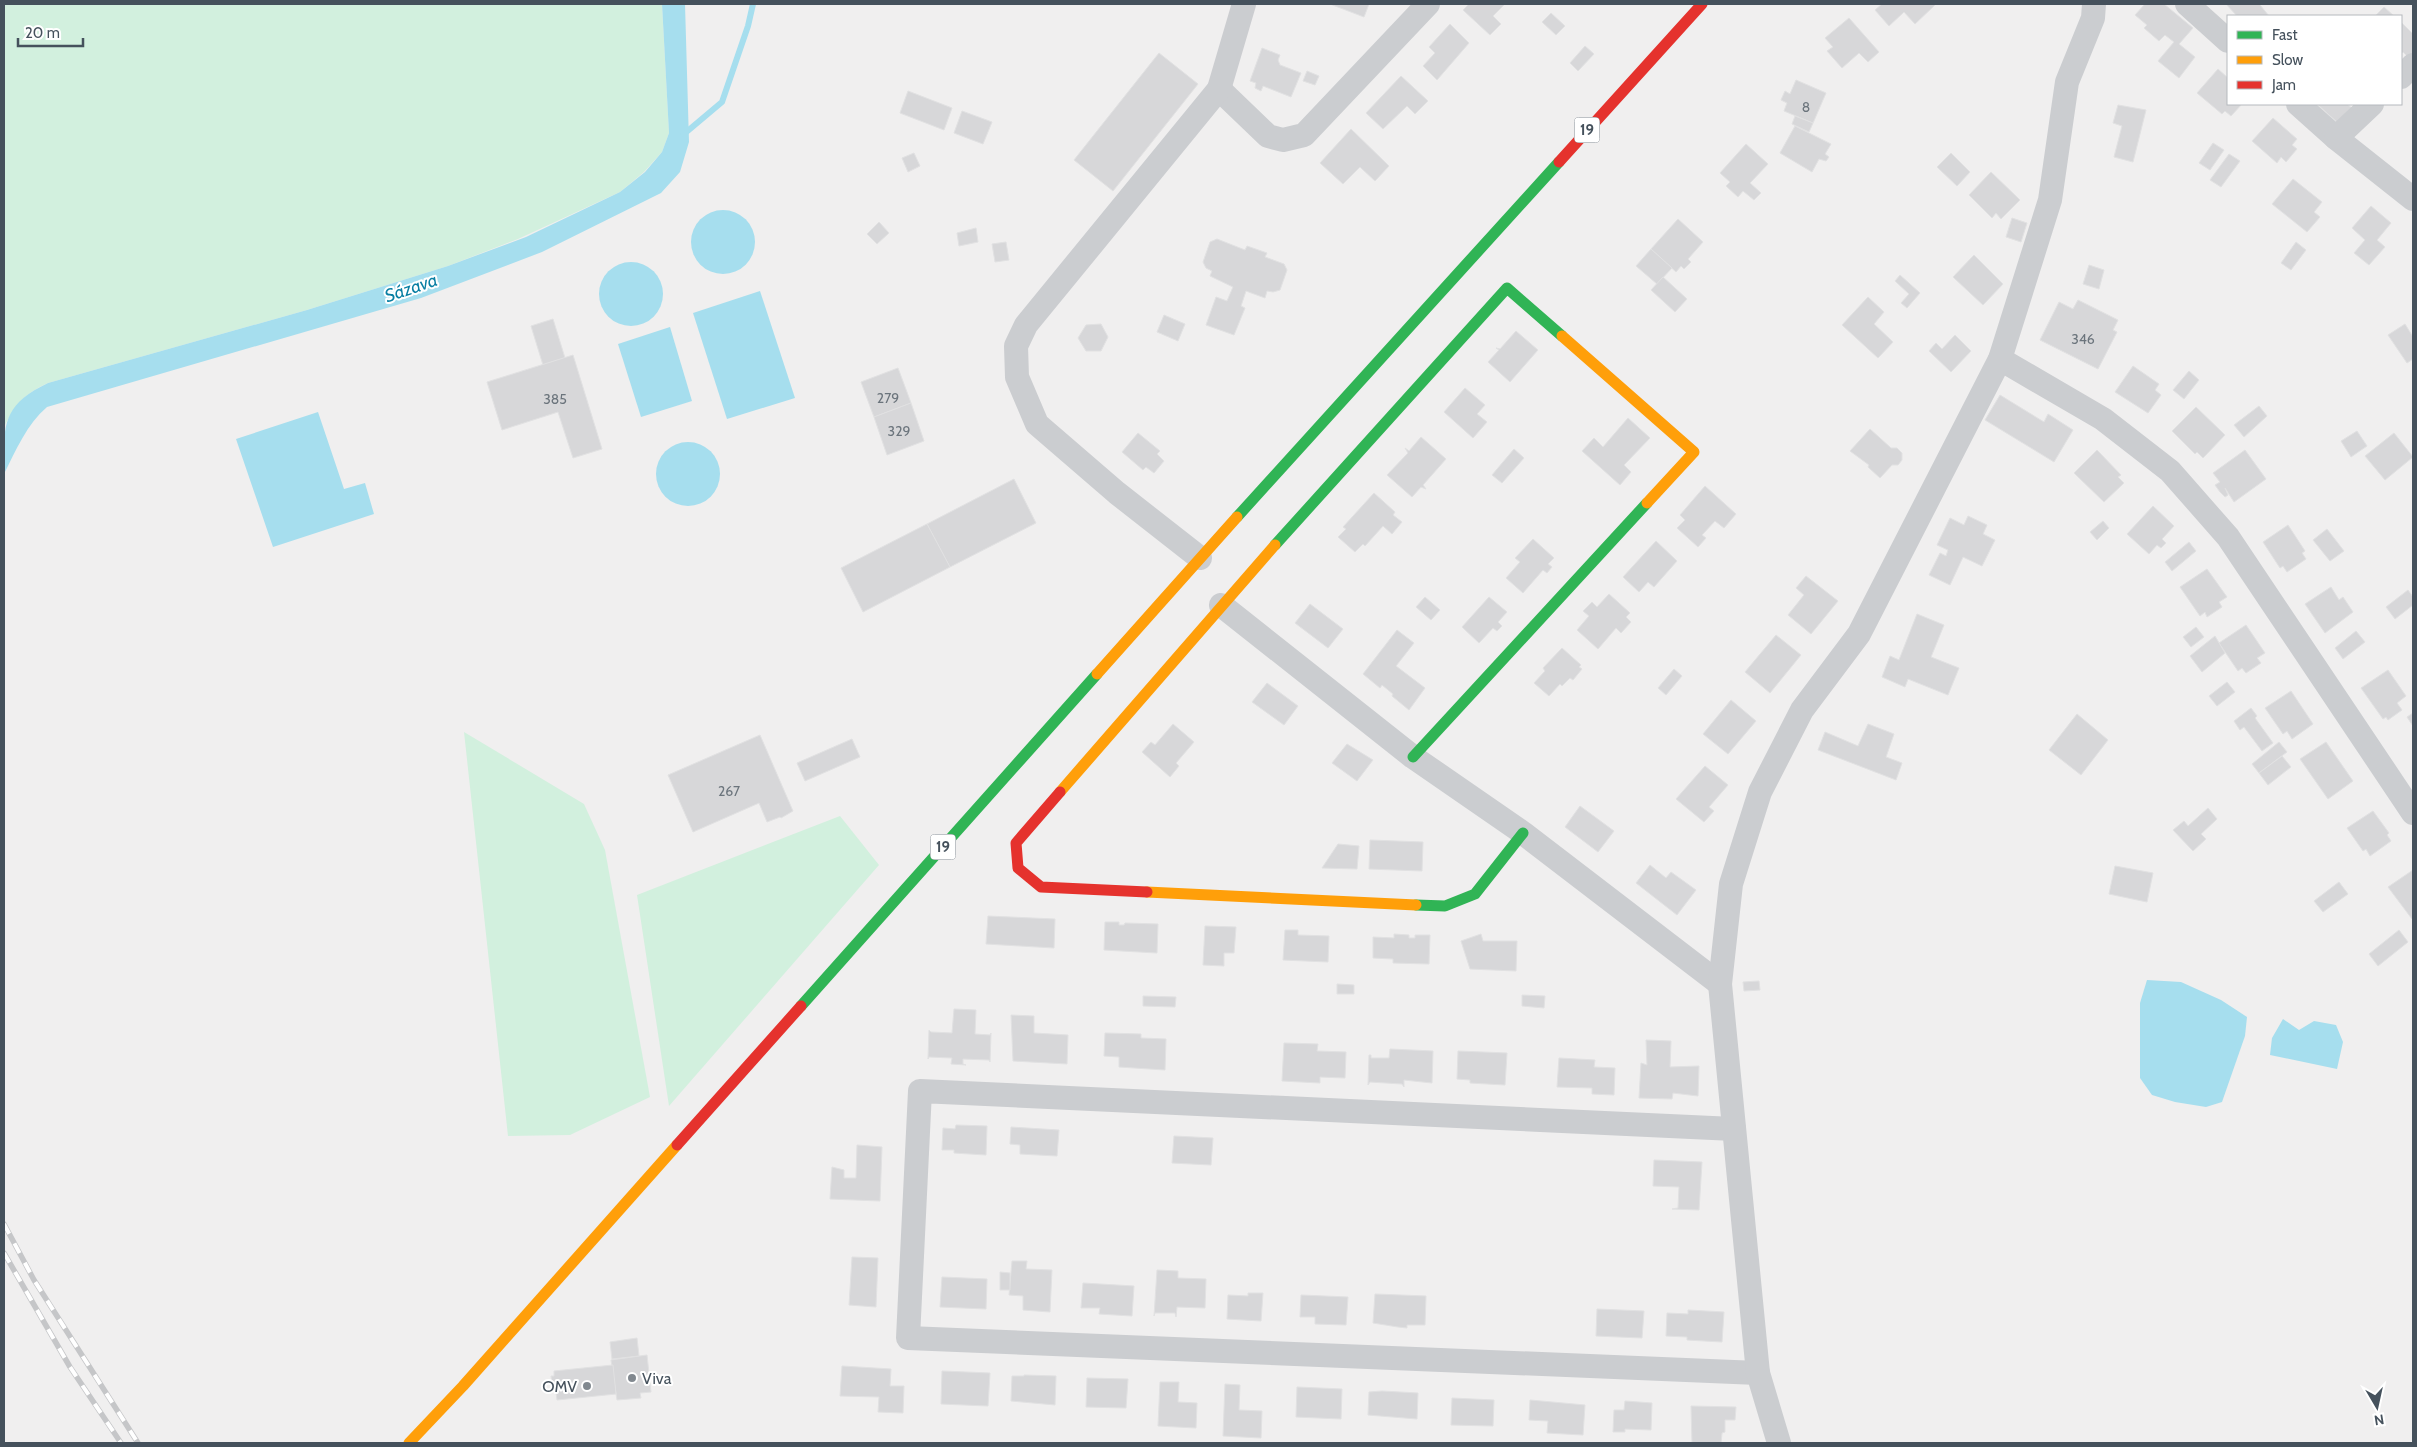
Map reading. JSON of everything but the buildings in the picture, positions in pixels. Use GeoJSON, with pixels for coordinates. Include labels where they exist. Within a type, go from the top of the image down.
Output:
{"type":"FeatureCollection","features":[{"type":"Feature","properties":{"kind":"street"},"geometry":{"type":"LineString","coordinates":[[1200,558],[1117,493],[1037,424],[1018,377],[1016,346],[1026,326],[1219,89],[1244,4]]}},
{"type":"Feature","properties":{"kind":"street"},"geometry":{"type":"LineString","coordinates":[[1219,89],[1268,136],[1283,140],[1304,135],[1428,4]]}},
{"type":"Feature","properties":{"kind":"street","name":"19"},"geometry":{"type":"LineString","coordinates":[[416,1442],[1200,558],[1702,4]]}},
{"type":"Feature","properties":{"kind":"street"},"geometry":{"type":"LineString","coordinates":[[1779,1443],[1758,1373],[1720,984],[1731,884],[1760,792],[1802,710],[1859,634],[2000,359],[2050,200],[2067,82],[2094,18],[2094,4]]}},
{"type":"Feature","properties":{"kind":"street"},"geometry":{"type":"LineString","coordinates":[[2187,4],[2227,40]]}},
{"type":"Feature","properties":{"kind":"street"},"geometry":{"type":"LineString","coordinates":[[2402,76],[2413,66]]}},
{"type":"Feature","properties":{"kind":"street"},"geometry":{"type":"LineString","coordinates":[[2299,105],[2336,138],[2413,199]]}},
{"type":"Feature","properties":{"kind":"street"},"geometry":{"type":"LineString","coordinates":[[2336,138],[2371,105]]}},
{"type":"Feature","properties":{"kind":"street"},"geometry":{"type":"LineString","coordinates":[[1413,757],[1694,452],[1507,288],[1221,605],[1016,843],[1018,868],[1041,887],[1445,906],[1475,894],[1523,833]]}},
{"type":"Feature","properties":{"kind":"street"},"geometry":{"type":"LineString","coordinates":[[2000,359],[2103,419],[2170,471],[2228,537],[2413,813]]}},
{"type":"Feature","properties":{"kind":"street"},"geometry":{"type":"LineString","coordinates":[[1221,605],[1413,757],[1523,833],[1720,984]]}},
{"type":"Feature","properties":{"kind":"street"},"geometry":{"type":"LineString","coordinates":[[1734,1129],[920,1090],[908,1338],[1758,1373]]}},
{"type":"Feature","properties":{"kind":"green space"},"geometry":{"type":"Polygon","coordinates":[[[4,4],[662,4],[669,133],[662,152],[644,172],[620,192],[518,239],[448,266],[307,310],[48,383],[33,391],[22,400],[4,427],[4,4]]]}},
{"type":"Feature","properties":{"kind":"green space"},"geometry":{"type":"Polygon","coordinates":[[[464,732],[584,804],[605,850],[650,1097],[570,1135],[508,1136],[464,732]]]}},
{"type":"Feature","properties":{"kind":"green space"},"geometry":{"type":"Polygon","coordinates":[[[840,816],[879,865],[669,1106],[637,895],[840,816]]]}},
{"type":"Feature","properties":{"kind":"water","name":"Sázava"},"geometry":{"type":"Polygon","coordinates":[[[662,4],[685,4],[689,142],[680,172],[661,193],[542,252],[421,298],[47,407],[28,429],[4,474],[4,443],[8,420],[21,400],[48,383],[307,310],[448,266],[526,237],[620,192],[645,172],[662,152],[669,133],[662,4]]]}},
{"type":"Feature","properties":{"kind":"water"},"geometry":{"type":"Polygon","coordinates":[[[723,210],[741,216],[749,224],[755,242],[749,260],[741,268],[723,274],[705,268],[697,260],[691,242],[697,224],[705,216],[723,210]]]}},
{"type":"Feature","properties":{"kind":"water"},"geometry":{"type":"Polygon","coordinates":[[[631,262],[649,268],[657,276],[663,294],[657,312],[649,320],[631,326],[613,320],[605,312],[599,294],[605,276],[613,268],[631,262]]]}},
{"type":"Feature","properties":{"kind":"water"},"geometry":{"type":"Polygon","coordinates":[[[760,291],[795,398],[727,419],[693,313],[760,291]]]}},
{"type":"Feature","properties":{"kind":"water"},"geometry":{"type":"Polygon","coordinates":[[[670,327],[692,401],[641,417],[618,344],[670,327]]]}},
{"type":"Feature","properties":{"kind":"water"},"geometry":{"type":"Polygon","coordinates":[[[318,412],[344,489],[365,483],[374,514],[273,547],[236,439],[318,412]]]}},
{"type":"Feature","properties":{"kind":"water"},"geometry":{"type":"Polygon","coordinates":[[[688,442],[706,448],[714,456],[720,474],[714,492],[706,500],[688,506],[670,500],[662,492],[656,474],[662,456],[670,448],[688,442]]]}},
{"type":"Feature","properties":{"kind":"water"},"geometry":{"type":"Polygon","coordinates":[[[2147,980],[2181,982],[2221,1000],[2247,1017],[2245,1036],[2222,1102],[2206,1107],[2175,1102],[2152,1095],[2140,1078],[2140,1003],[2147,980]]]}},
{"type":"Feature","properties":{"kind":"water"},"geometry":{"type":"Polygon","coordinates":[[[2283,1019],[2299,1030],[2314,1021],[2336,1025],[2343,1042],[2337,1069],[2270,1055],[2272,1038],[2283,1019]]]}},
{"type":"Feature","properties":{"kind":"waterway"},"geometry":{"type":"LineString","coordinates":[[684,134],[722,102],[748,26],[753,4]]}},
{"type":"Feature","properties":{"kind":"railway"},"geometry":{"type":"LineString","coordinates":[[4,1224],[34,1280],[138,1443]]}},
{"type":"Feature","properties":{"kind":"railway"},"geometry":{"type":"LineString","coordinates":[[4,1253],[70,1367],[121,1443]]}},
{"type":"Feature","properties":{"kind":"traffic: fast"},"geometry":{"type":"LineString","coordinates":[[1237,517],[1559,162]]}},
{"type":"Feature","properties":{"kind":"traffic: fast"},"geometry":{"type":"LineString","coordinates":[[1275,545],[1507,288],[1562,336]]}},
{"type":"Feature","properties":{"kind":"traffic: fast"},"geometry":{"type":"LineString","coordinates":[[1413,757],[1647,503]]}},
{"type":"Feature","properties":{"kind":"traffic: fast"},"geometry":{"type":"LineString","coordinates":[[801,1006],[1097,674]]}},
{"type":"Feature","properties":{"kind":"traffic: fast"},"geometry":{"type":"LineString","coordinates":[[1416,905],[1445,906],[1475,894],[1523,833]]}},
{"type":"Feature","properties":{"kind":"traffic: slow"},"geometry":{"type":"LineString","coordinates":[[1562,336],[1694,452],[1647,503]]}},
{"type":"Feature","properties":{"kind":"traffic: slow"},"geometry":{"type":"LineString","coordinates":[[1097,674],[1237,517]]}},
{"type":"Feature","properties":{"kind":"traffic: slow"},"geometry":{"type":"LineString","coordinates":[[1060,792],[1275,545]]}},
{"type":"Feature","properties":{"kind":"traffic: slow"},"geometry":{"type":"LineString","coordinates":[[1147,892],[1416,905]]}},
{"type":"Feature","properties":{"kind":"traffic: slow"},"geometry":{"type":"LineString","coordinates":[[409,1443],[463,1386],[677,1145]]}},
{"type":"Feature","properties":{"kind":"traffic: jam"},"geometry":{"type":"LineString","coordinates":[[1559,162],[1702,4]]}},
{"type":"Feature","properties":{"kind":"traffic: jam"},"geometry":{"type":"LineString","coordinates":[[1060,792],[1016,843],[1018,868],[1041,887],[1147,892]]}},
{"type":"Feature","properties":{"kind":"traffic: jam"},"geometry":{"type":"LineString","coordinates":[[677,1145],[801,1006]]}},
{"type":"Feature","properties":{"kind":"place","name":"Viva"},"geometry":{"type":"Point","coordinates":[632,1378]}},
{"type":"Feature","properties":{"kind":"place","name":"OMV"},"geometry":{"type":"Point","coordinates":[587,1386]}}]}
